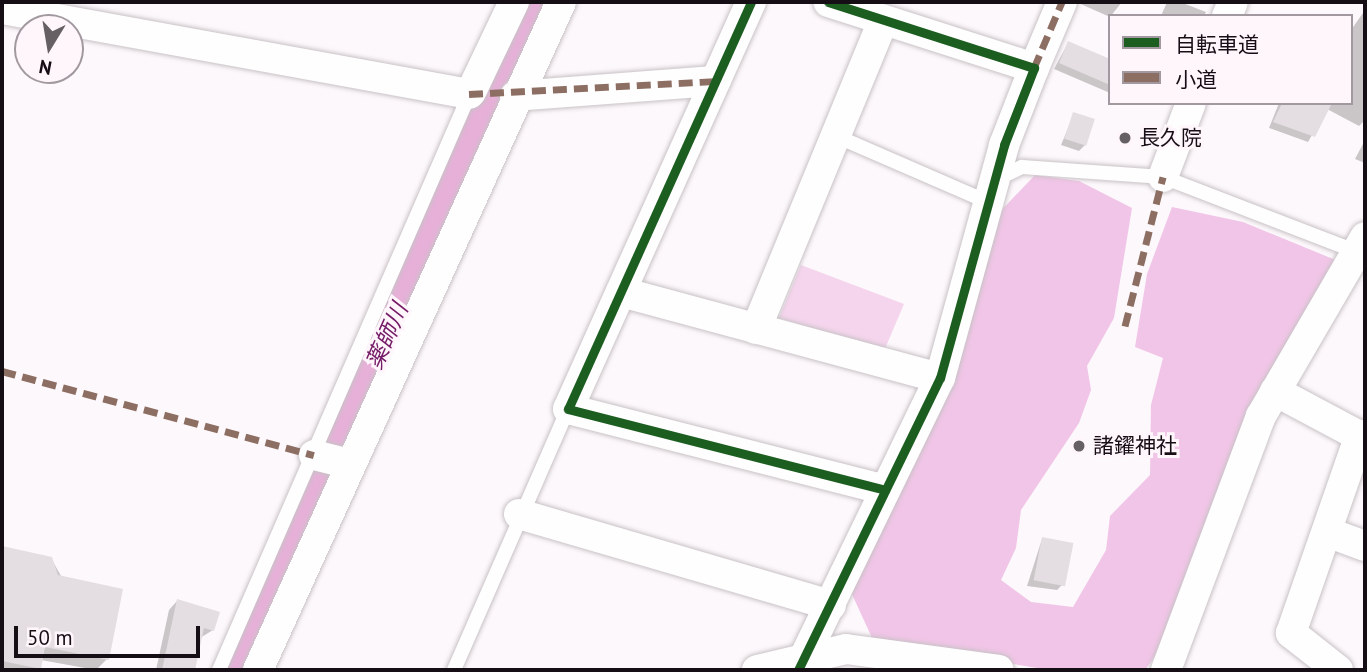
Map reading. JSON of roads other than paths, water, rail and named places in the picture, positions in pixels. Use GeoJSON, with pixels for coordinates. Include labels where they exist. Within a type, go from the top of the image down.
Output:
{"type":"FeatureCollection","features":[{"type":"Feature","properties":{"kind":"street"},"geometry":{"type":"LineString","coordinates":[[2,9],[470,93],[514,2]]}},
{"type":"Feature","properties":{"kind":"street"},"geometry":{"type":"LineString","coordinates":[[258,670],[515,96],[561,2]]}},
{"type":"Feature","properties":{"kind":"street"},"geometry":{"type":"LineString","coordinates":[[751,2],[568,409],[885,490]]}},
{"type":"Feature","properties":{"kind":"street"},"geometry":{"type":"LineString","coordinates":[[828,2],[883,24],[1034,68]]}},
{"type":"Feature","properties":{"kind":"street"},"geometry":{"type":"LineString","coordinates":[[802,663],[940,378],[990,192],[1034,68],[1062,2]]}},
{"type":"Feature","properties":{"kind":"street"},"geometry":{"type":"LineString","coordinates":[[756,329],[883,24]]}},
{"type":"Feature","properties":{"kind":"street"},"geometry":{"type":"LineString","coordinates":[[515,96],[715,81]]}},
{"type":"Feature","properties":{"kind":"street"},"geometry":{"type":"LineString","coordinates":[[1163,177],[1190,105]]}},
{"type":"Feature","properties":{"kind":"street"},"geometry":{"type":"LineString","coordinates":[[1166,670],[1275,391],[1361,244]]}},
{"type":"Feature","properties":{"kind":"street"},"geometry":{"type":"LineString","coordinates":[[621,292],[940,378]]}},
{"type":"Feature","properties":{"kind":"street"},"geometry":{"type":"LineString","coordinates":[[1275,391],[1363,437],[1291,633],[1338,670]]}},
{"type":"Feature","properties":{"kind":"street"},"geometry":{"type":"LineString","coordinates":[[314,455],[349,464]]}},
{"type":"Feature","properties":{"kind":"street"},"geometry":{"type":"LineString","coordinates":[[520,514],[831,605]]}},
{"type":"Feature","properties":{"kind":"street"},"geometry":{"type":"LineString","coordinates":[[1326,532],[1365,546]]}},
{"type":"Feature","properties":{"kind":"street"},"geometry":{"type":"LineString","coordinates":[[757,670],[802,663],[846,649],[893,652],[999,670]]}},
{"type":"Feature","properties":{"kind":"lane"},"geometry":{"type":"LineString","coordinates":[[219,670],[470,93]]}},
{"type":"Feature","properties":{"kind":"lane"},"geometry":{"type":"LineString","coordinates":[[836,136],[990,192],[1022,167],[1163,177],[1361,244]]}},
{"type":"Feature","properties":{"kind":"lane"},"geometry":{"type":"LineString","coordinates":[[454,670],[568,409]]}},
{"type":"Feature","properties":{"kind":"waterway","name":"薬師川"},"geometry":{"type":"LineString","coordinates":[[237,670],[536,2]]}},
{"type":"Feature","properties":{"kind":"place","name":"長久院"},"geometry":{"type":"Point","coordinates":[1125,138]}},
{"type":"Feature","properties":{"kind":"place","name":"諸鑃神社"},"geometry":{"type":"Point","coordinates":[1079,446]}}]}
